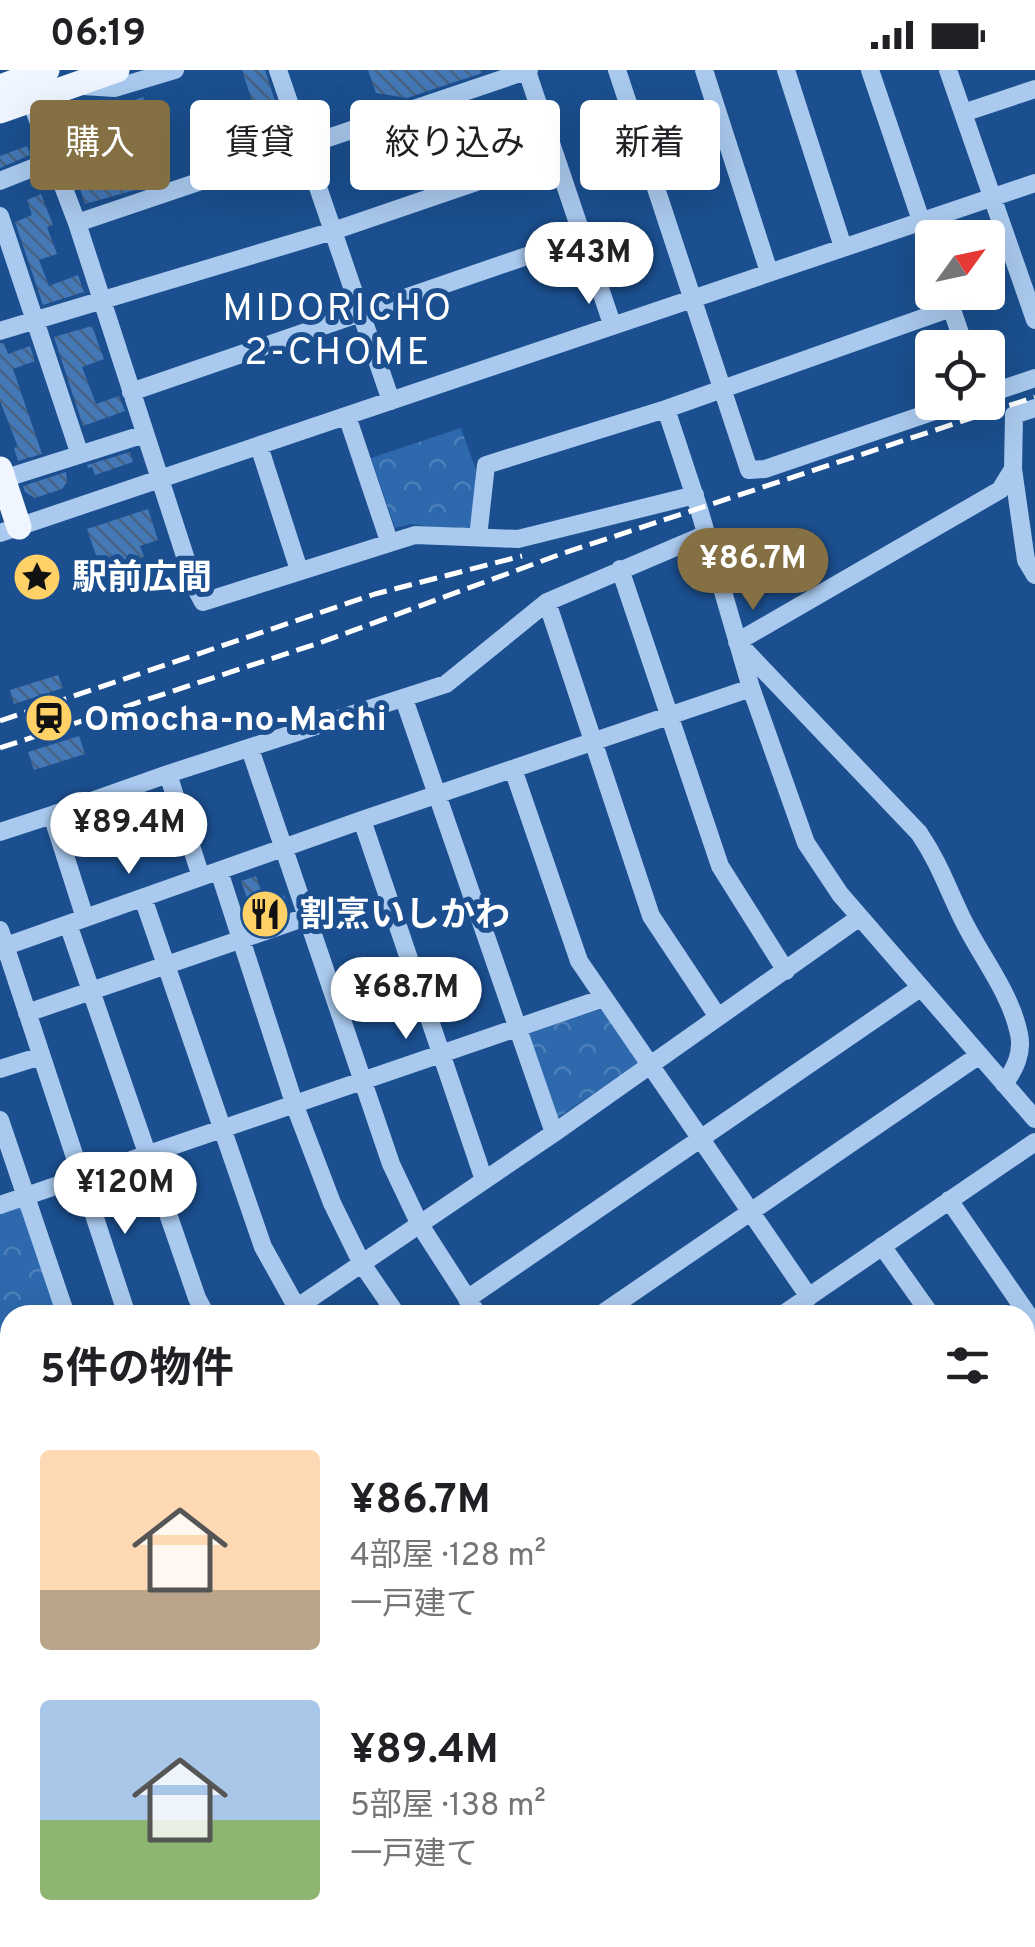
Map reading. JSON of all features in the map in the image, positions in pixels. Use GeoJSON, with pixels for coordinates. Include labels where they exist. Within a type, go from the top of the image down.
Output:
{"type":"FeatureCollection","features":[{"type":"Feature","properties":{"kind":"main road"},"geometry":{"type":"LineString","coordinates":[[0,87],[117,70]]}},
{"type":"Feature","properties":{"kind":"main road"},"geometry":{"type":"LineString","coordinates":[[0,111],[30,98],[56,78]]}},
{"type":"Feature","properties":{"kind":"main road"},"geometry":{"type":"LineString","coordinates":[[1,476],[9,530]]}},
{"type":"Feature","properties":{"kind":"street"},"geometry":{"type":"LineString","coordinates":[[56,78],[115,88],[175,70]]}},
{"type":"Feature","properties":{"kind":"street"},"geometry":{"type":"LineString","coordinates":[[278,70],[288,100]]}},
{"type":"Feature","properties":{"kind":"street"},"geometry":{"type":"LineString","coordinates":[[330,136],[528,70],[538,100]]}},
{"type":"Feature","properties":{"kind":"street"},"geometry":{"type":"LineString","coordinates":[[618,70],[749,470],[764,469],[915,418]]}},
{"type":"Feature","properties":{"kind":"street"},"geometry":{"type":"LineString","coordinates":[[704,70],[769,272]]}},
{"type":"Feature","properties":{"kind":"street"},"geometry":{"type":"LineString","coordinates":[[786,70],[844,247]]}},
{"type":"Feature","properties":{"kind":"street"},"geometry":{"type":"LineString","coordinates":[[870,70],[922,220]]}},
{"type":"Feature","properties":{"kind":"street"},"geometry":{"type":"LineString","coordinates":[[948,70],[1029,286],[1035,320]]}},
{"type":"Feature","properties":{"kind":"street"},"geometry":{"type":"LineString","coordinates":[[963,113],[1035,89]]}},
{"type":"Feature","properties":{"kind":"street"},"geometry":{"type":"LineString","coordinates":[[0,181],[30,169]]}},
{"type":"Feature","properties":{"kind":"street"},"geometry":{"type":"LineString","coordinates":[[560,169],[612,324]]}},
{"type":"Feature","properties":{"kind":"street"},"geometry":{"type":"LineString","coordinates":[[925,220],[1035,183]]}},
{"type":"Feature","properties":{"kind":"street"},"geometry":{"type":"LineString","coordinates":[[76,223],[190,184]]}},
{"type":"Feature","properties":{"kind":"street"},"geometry":{"type":"LineString","coordinates":[[65,190],[202,602],[414,535],[518,539],[695,495]]}},
{"type":"Feature","properties":{"kind":"street"},"geometry":{"type":"LineString","coordinates":[[318,190],[390,401]]}},
{"type":"Feature","properties":{"kind":"street"},"geometry":{"type":"LineString","coordinates":[[0,330],[332,231],[451,190]]}},
{"type":"Feature","properties":{"kind":"street"},"geometry":{"type":"LineString","coordinates":[[0,216],[79,452]]}},
{"type":"Feature","properties":{"kind":"street"},"geometry":{"type":"LineString","coordinates":[[9,530],[915,223]]}},
{"type":"Feature","properties":{"kind":"street"},"geometry":{"type":"LineString","coordinates":[[131,392],[582,237]]}},
{"type":"Feature","properties":{"kind":"street"},"geometry":{"type":"LineString","coordinates":[[478,537],[486,465],[723,390],[924,310]]}},
{"type":"Feature","properties":{"kind":"street"},"geometry":{"type":"LineString","coordinates":[[1005,388],[1035,378]]}},
{"type":"Feature","properties":{"kind":"street"},"geometry":{"type":"LineString","coordinates":[[666,408],[736,642],[806,843],[824,874],[1035,1120]]}},
{"type":"Feature","properties":{"kind":"street"},"geometry":{"type":"LineString","coordinates":[[1035,408],[1014,415],[1013,469],[1026,560],[1035,575]]}},
{"type":"Feature","properties":{"kind":"street"},"geometry":{"type":"LineString","coordinates":[[348,416],[389,541]]}},
{"type":"Feature","properties":{"kind":"street"},"geometry":{"type":"LineString","coordinates":[[1,476],[144,434]]}},
{"type":"Feature","properties":{"kind":"street"},"geometry":{"type":"LineString","coordinates":[[259,446],[299,570]]}},
{"type":"Feature","properties":{"kind":"street"},"geometry":{"type":"LineString","coordinates":[[736,642],[972,508],[1000,490],[1013,469]]}},
{"type":"Feature","properties":{"kind":"street"},"geometry":{"type":"LineString","coordinates":[[0,832],[404,699],[459,676],[547,602],[704,535]]}},
{"type":"Feature","properties":{"kind":"street"},"geometry":{"type":"LineString","coordinates":[[620,569],[720,866],[786,971]]}},
{"type":"Feature","properties":{"kind":"street"},"geometry":{"type":"LineString","coordinates":[[547,602],[651,916],[718,1017]]}},
{"type":"Feature","properties":{"kind":"street"},"geometry":{"type":"LineString","coordinates":[[736,642],[919,832],[941,866],[1019,1033],[1015,1069],[1004,1084]]}},
{"type":"Feature","properties":{"kind":"street"},"geometry":{"type":"LineString","coordinates":[[120,1305],[2,942],[76,921],[751,688]]}},
{"type":"Feature","properties":{"kind":"street"},"geometry":{"type":"LineString","coordinates":[[404,699],[554,1132]]}},
{"type":"Feature","properties":{"kind":"street"},"geometry":{"type":"LineString","coordinates":[[250,749],[391,1164],[420,1225],[472,1305]]}},
{"type":"Feature","properties":{"kind":"street"},"geometry":{"type":"LineString","coordinates":[[513,769],[580,961],[809,1296]]}},
{"type":"Feature","properties":{"kind":"street"},"geometry":{"type":"LineString","coordinates":[[168,774],[241,940],[294,1106],[332,1202],[362,1264],[390,1305]]}},
{"type":"Feature","properties":{"kind":"street"},"geometry":{"type":"LineString","coordinates":[[52,816],[92,991],[201,1305]]}},
{"type":"Feature","properties":{"kind":"street"},"geometry":{"type":"LineString","coordinates":[[362,820],[484,1180]]}},
{"type":"Feature","properties":{"kind":"street"},"geometry":{"type":"LineString","coordinates":[[142,898],[262,1247],[290,1305]]}},
{"type":"Feature","properties":{"kind":"street"},"geometry":{"type":"LineString","coordinates":[[27,1013],[309,916]]}},
{"type":"Feature","properties":{"kind":"street"},"geometry":{"type":"LineString","coordinates":[[305,1305],[860,917]]}},
{"type":"Feature","properties":{"kind":"street"},"geometry":{"type":"LineString","coordinates":[[467,1298],[920,988]]}},
{"type":"Feature","properties":{"kind":"street"},"geometry":{"type":"LineString","coordinates":[[0,1205],[604,998]]}},
{"type":"Feature","properties":{"kind":"street"},"geometry":{"type":"LineString","coordinates":[[0,1069],[41,1056]]}},
{"type":"Feature","properties":{"kind":"street"},"geometry":{"type":"LineString","coordinates":[[615,1305],[978,1056]]}},
{"type":"Feature","properties":{"kind":"street"},"geometry":{"type":"LineString","coordinates":[[0,1120],[63,1305]]}},
{"type":"Feature","properties":{"kind":"street"},"geometry":{"type":"LineString","coordinates":[[796,1305],[1035,1142]]}},
{"type":"Feature","properties":{"kind":"street"},"geometry":{"type":"LineString","coordinates":[[949,1200],[1022,1305]]}},
{"type":"Feature","properties":{"kind":"street"},"geometry":{"type":"LineString","coordinates":[[882,1246],[924,1305]]}},
{"type":"Feature","properties":{"kind":"green space"},"geometry":{"type":"Polygon","coordinates":[[[461,428],[476,470],[472,532],[411,524],[395,528],[371,458],[461,428]]]}},
{"type":"Feature","properties":{"kind":"green space"},"geometry":{"type":"Polygon","coordinates":[[[602,1009],[638,1063],[556,1119],[525,1034],[602,1009]]]}},
{"type":"Feature","properties":{"kind":"green space"},"geometry":{"type":"Polygon","coordinates":[[[18,1206],[25,1213],[56,1305],[0,1305],[0,1214],[18,1206]]]}},
{"type":"Feature","properties":{"kind":"building"},"geometry":{"type":"Polygon","coordinates":[[[242,70],[265,70],[275,100],[252,100],[242,70]]]}},
{"type":"Feature","properties":{"kind":"building"},"geometry":{"type":"Polygon","coordinates":[[[368,70],[482,73],[407,98],[376,93],[368,70]]]}},
{"type":"Feature","properties":{"kind":"building"},"geometry":{"type":"Polygon","coordinates":[[[27,146],[30,155],[0,168],[0,156],[27,146]]]}},
{"type":"Feature","properties":{"kind":"building"},"geometry":{"type":"Polygon","coordinates":[[[81,190],[135,190],[85,204],[81,190]]]}},
{"type":"Feature","properties":{"kind":"building"},"geometry":{"type":"Polygon","coordinates":[[[41,194],[53,225],[47,227],[57,254],[39,260],[49,286],[78,275],[84,292],[43,305],[15,222],[32,215],[27,200],[41,194]]]}},
{"type":"Feature","properties":{"kind":"building"},"geometry":{"type":"Polygon","coordinates":[[[92,326],[104,359],[82,367],[96,404],[119,396],[125,411],[83,426],[54,337],[92,326]]]}},
{"type":"Feature","properties":{"kind":"building"},"geometry":{"type":"Polygon","coordinates":[[[0,343],[4,343],[8,354],[30,346],[35,361],[13,369],[42,454],[18,461],[14,448],[18,447],[0,401],[0,343]]]}},
{"type":"Feature","properties":{"kind":"building"},"geometry":{"type":"Polygon","coordinates":[[[130,452],[133,462],[95,475],[92,467],[88,468],[87,465],[130,452]]]}},
{"type":"Feature","properties":{"kind":"building"},"geometry":{"type":"Polygon","coordinates":[[[66,472],[67,482],[62,489],[35,498],[25,492],[23,486],[66,472]]]}},
{"type":"Feature","properties":{"kind":"building"},"geometry":{"type":"Polygon","coordinates":[[[148,509],[158,540],[140,546],[144,557],[126,563],[130,576],[112,582],[107,568],[101,570],[87,529],[148,509]]]}},
{"type":"Feature","properties":{"kind":"building"},"geometry":{"type":"Polygon","coordinates":[[[58,675],[63,688],[14,704],[10,690],[58,675]]]}},
{"type":"Feature","properties":{"kind":"building"},"geometry":{"type":"Polygon","coordinates":[[[79,736],[85,754],[34,770],[28,752],[79,736]]]}},
{"type":"Feature","properties":{"kind":"building"},"geometry":{"type":"Polygon","coordinates":[[[256,876],[265,902],[284,895],[289,910],[249,923],[244,909],[250,907],[241,881],[256,876]]]}},
{"type":"Feature","properties":{"kind":"railway"},"geometry":{"type":"LineString","coordinates":[[0,748],[322,642],[561,554],[1035,397]]}},
{"type":"Feature","properties":{"kind":"railway"},"geometry":{"type":"LineString","coordinates":[[0,721],[375,594],[522,556]]}},
{"type":"Feature","properties":{"kind":"place","name":"駅前広間"},"geometry":{"type":"Point","coordinates":[37,577]}},
{"type":"Feature","properties":{"kind":"place","name":"Omocha-no-Machi"},"geometry":{"type":"Point","coordinates":[49,718]}},
{"type":"Feature","properties":{"kind":"place","name":"割烹いしかわ"},"geometry":{"type":"Point","coordinates":[265,914]}},
{"type":"Feature","properties":{"kind":"district","name":"MIDORICHO 2-CHOME"},"geometry":{"type":"Point","coordinates":[338,329]}}]}
